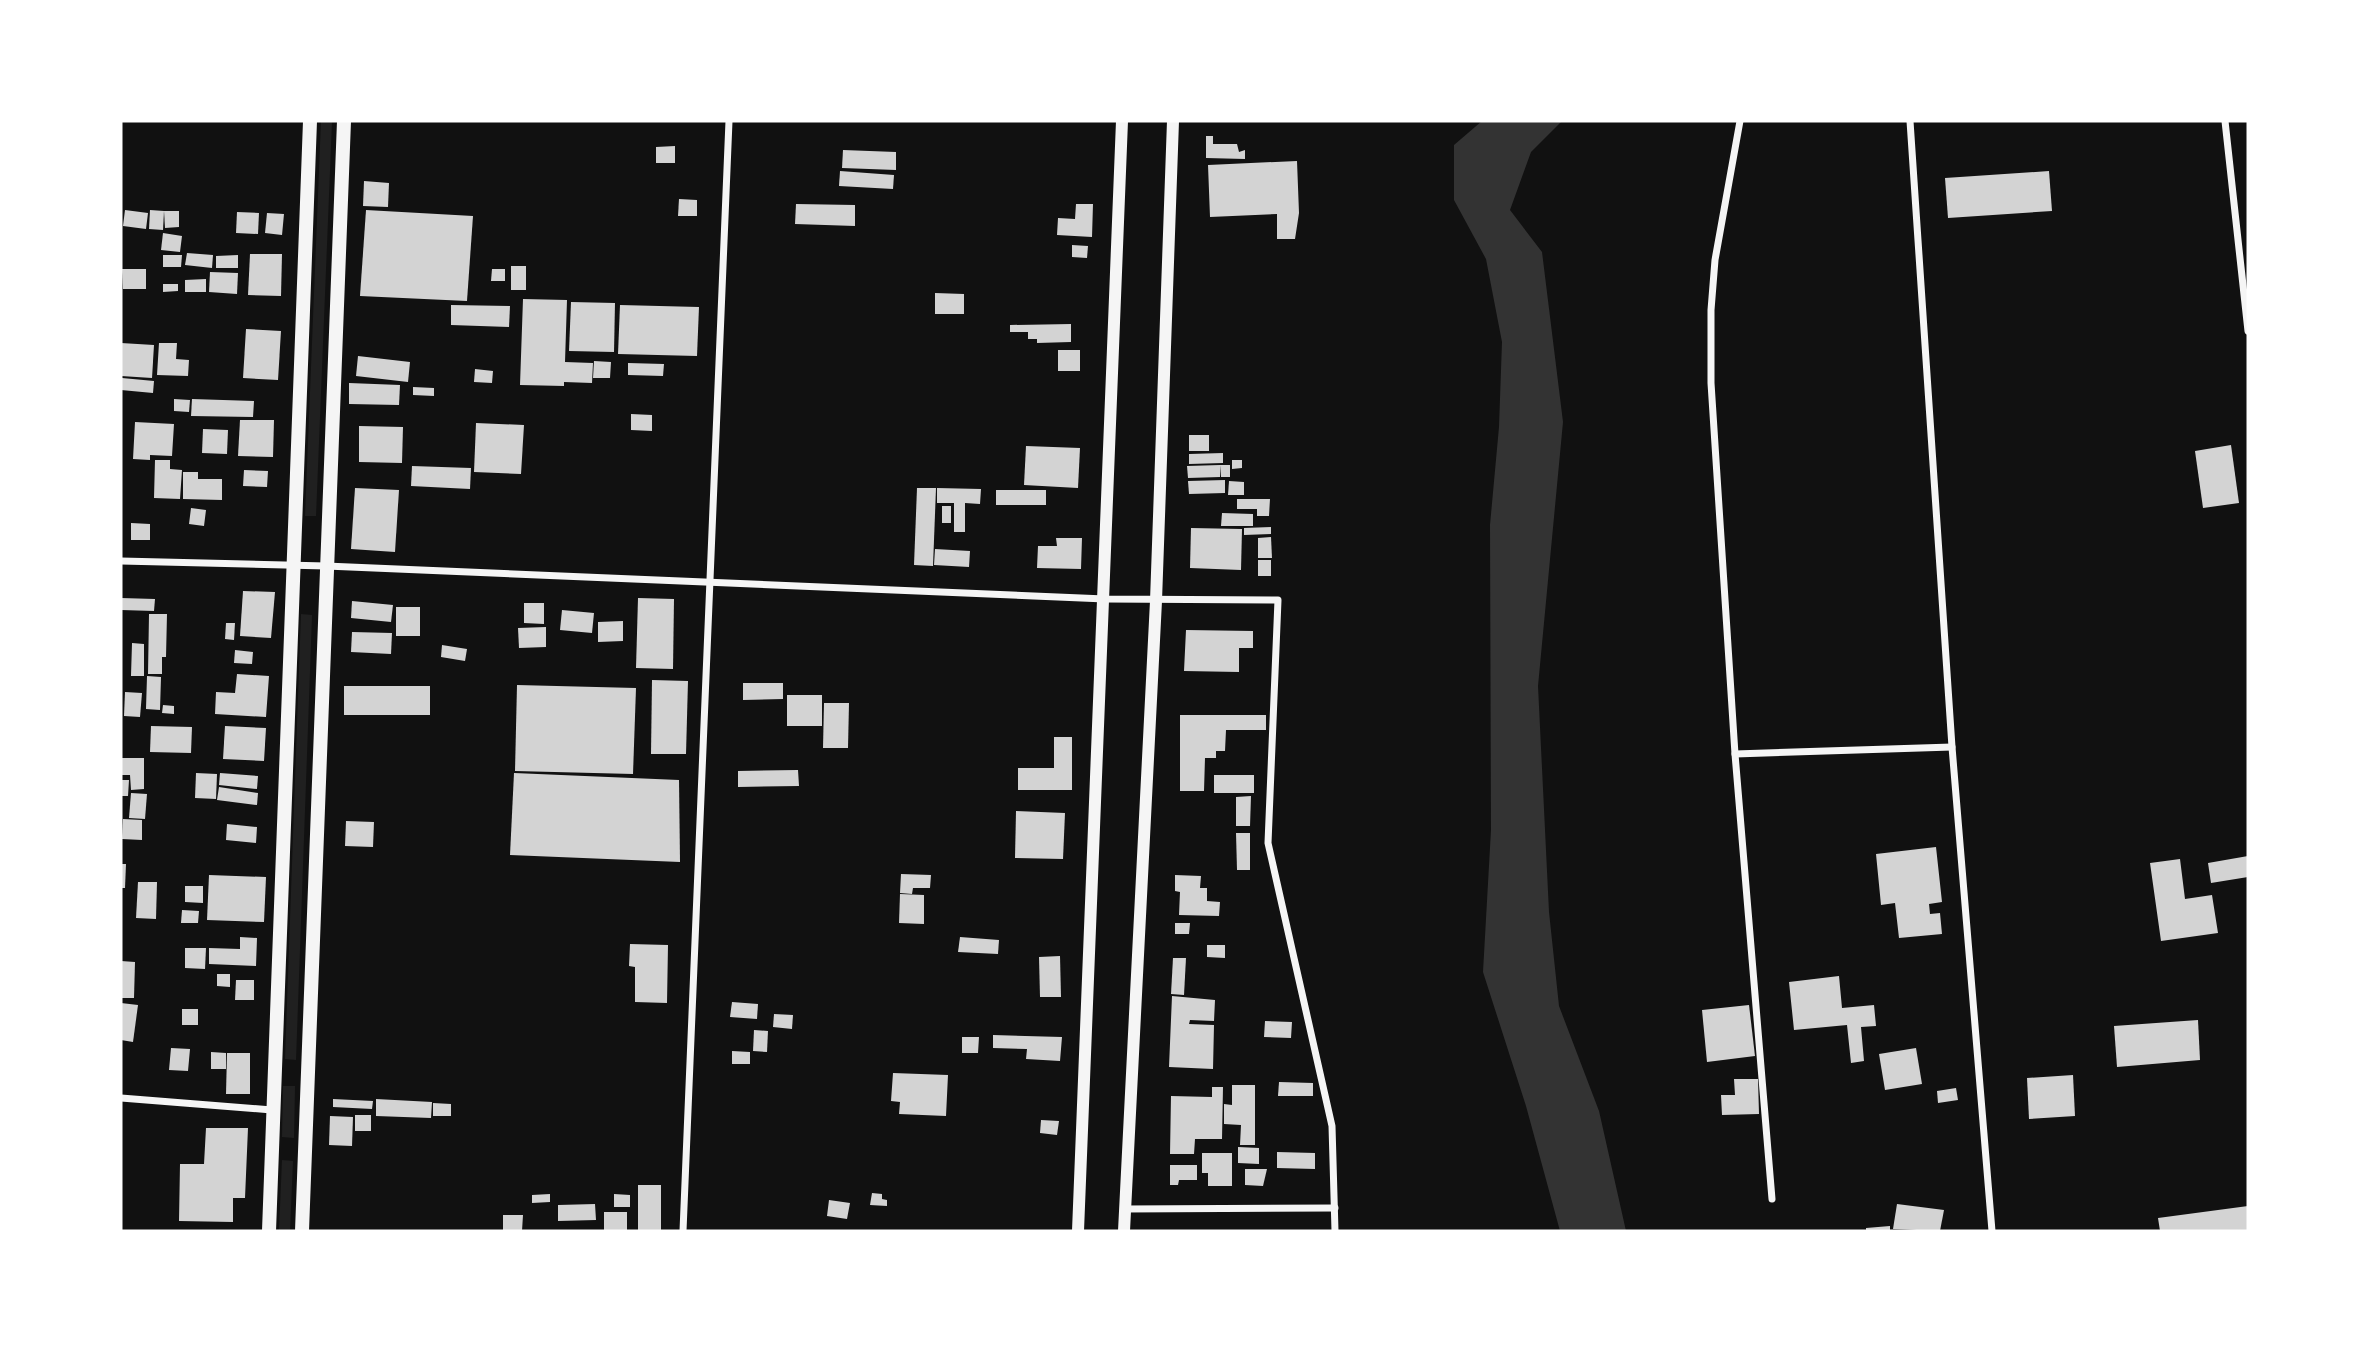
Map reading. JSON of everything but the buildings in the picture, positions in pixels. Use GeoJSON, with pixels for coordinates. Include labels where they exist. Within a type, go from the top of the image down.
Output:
{"type":"FeatureCollection","features":[{"type":"Feature","properties":{"kind":"main road"},"geometry":{"type":"LineString","coordinates":[[269,1231],[310,121]]}},
{"type":"Feature","properties":{"kind":"main road"},"geometry":{"type":"LineString","coordinates":[[302,1231],[344,121]]}},
{"type":"Feature","properties":{"kind":"street"},"geometry":{"type":"LineString","coordinates":[[683,1231],[729,121]]}},
{"type":"Feature","properties":{"kind":"street"},"geometry":{"type":"LineString","coordinates":[[1078,1231],[1122,121]]}},
{"type":"Feature","properties":{"kind":"street"},"geometry":{"type":"LineString","coordinates":[[1124,1231],[1156,601],[1173,121]]}},
{"type":"Feature","properties":{"kind":"street"},"geometry":{"type":"LineString","coordinates":[[1740,121],[1721,217],[1711,310],[1711,383],[1735,754],[1772,1199]]}},
{"type":"Feature","properties":{"kind":"street"},"geometry":{"type":"LineString","coordinates":[[1910,121],[1952,747],[1992,1231]]}},
{"type":"Feature","properties":{"kind":"street"},"geometry":{"type":"LineString","coordinates":[[2225,121],[2248,331]]}},
{"type":"Feature","properties":{"kind":"street"},"geometry":{"type":"LineString","coordinates":[[121,561],[326,566],[1105,600],[1278,600],[1268,843],[1332,1126],[1335,1231]]}},
{"type":"Feature","properties":{"kind":"street"},"geometry":{"type":"LineString","coordinates":[[1735,754],[1952,747]]}},
{"type":"Feature","properties":{"kind":"street"},"geometry":{"type":"LineString","coordinates":[[121,1098],[272,1110]]}},
{"type":"Feature","properties":{"kind":"street"},"geometry":{"type":"LineString","coordinates":[[1124,1209],[1335,1208]]}},
{"type":"Feature","properties":{"kind":"shaded area"},"geometry":{"type":"Polygon","coordinates":[[[321,121],[332,121],[316,516],[305,516],[321,121]]]}},
{"type":"Feature","properties":{"kind":"shaded area"},"geometry":{"type":"Polygon","coordinates":[[[1482,121],[1562,121],[1531,152],[1510,210],[1542,252],[1563,422],[1538,686],[1549,912],[1559,1006],[1599,1111],[1626,1231],[1560,1231],[1526,1106],[1483,972],[1491,830],[1490,525],[1499,427],[1502,342],[1486,259],[1454,200],[1454,145],[1482,121]]]}},
{"type":"Feature","properties":{"kind":"shaded area"},"geometry":{"type":"Polygon","coordinates":[[[301,614],[312,615],[296,1060],[285,1059],[301,614]]]}},
{"type":"Feature","properties":{"kind":"shaded area"},"geometry":{"type":"Polygon","coordinates":[[[283,1086],[295,1086],[294,1138],[282,1137],[283,1086]]]}},
{"type":"Feature","properties":{"kind":"shaded area"},"geometry":{"type":"Polygon","coordinates":[[[282,1160],[293,1161],[290,1231],[279,1231],[282,1160]]]}}]}
